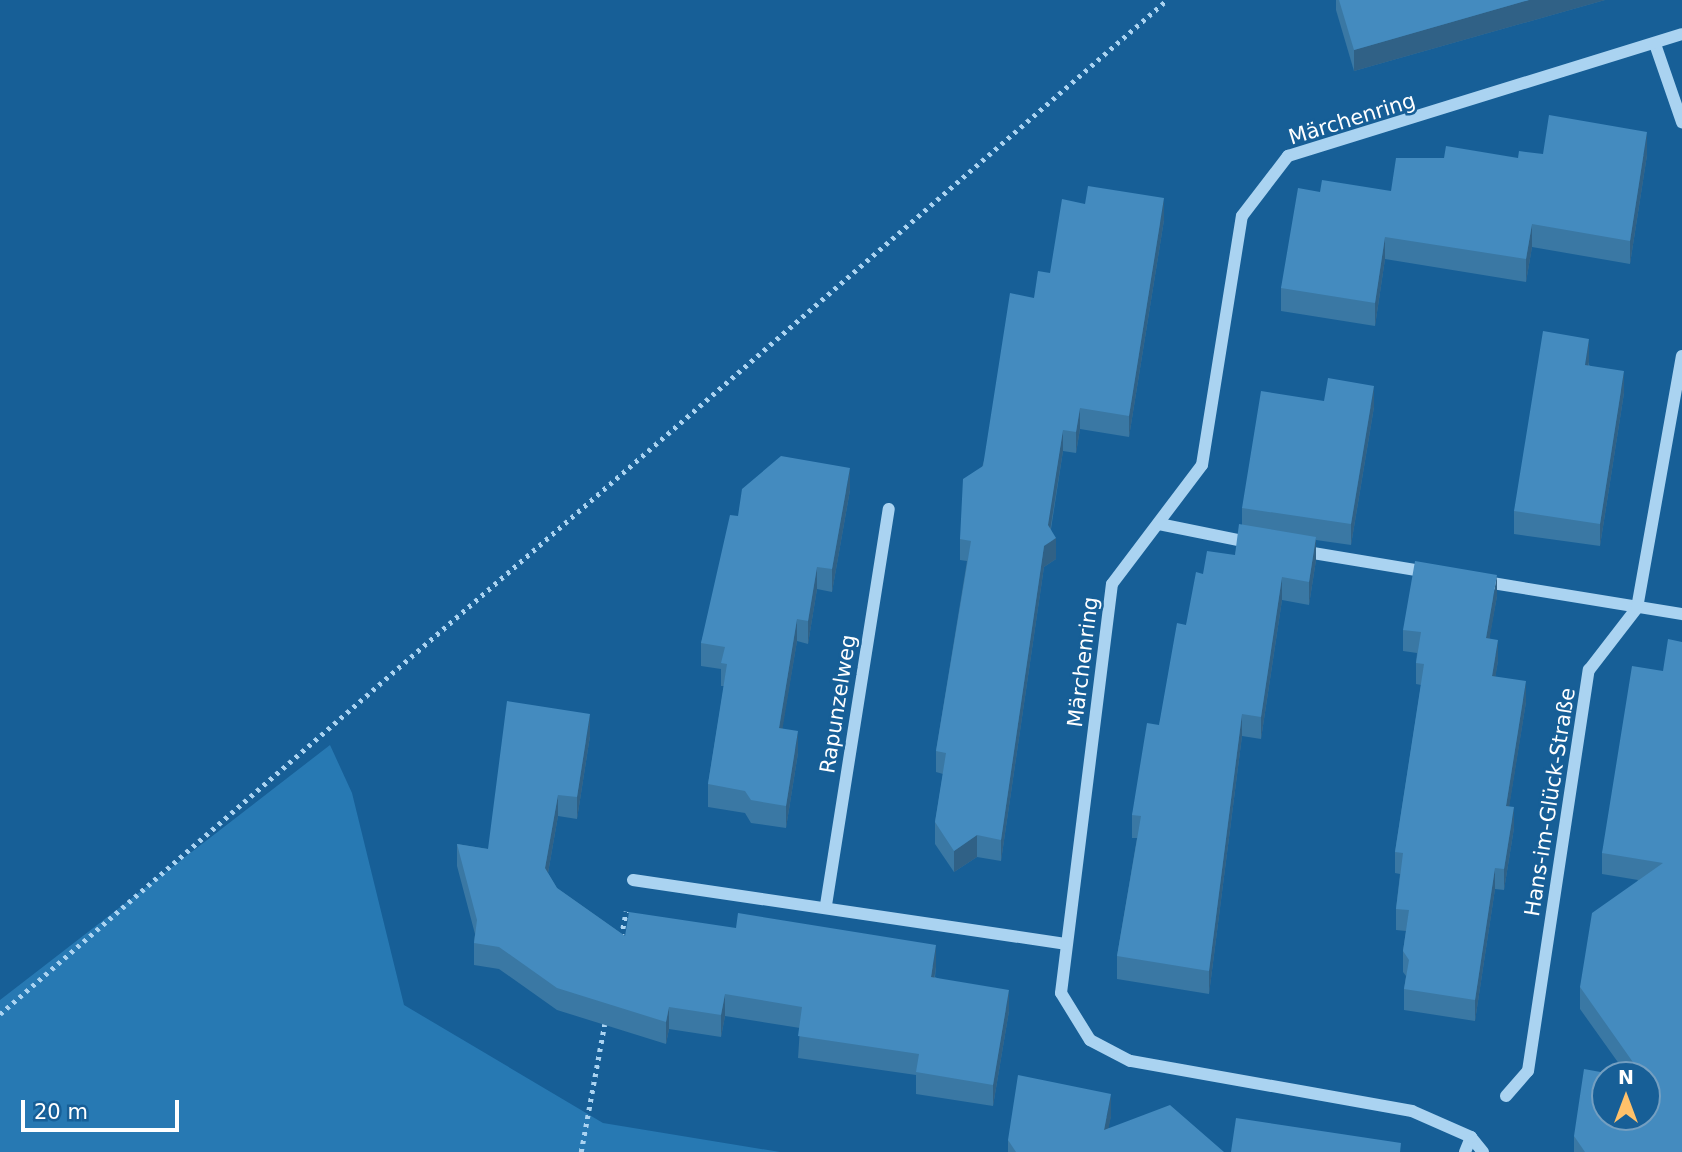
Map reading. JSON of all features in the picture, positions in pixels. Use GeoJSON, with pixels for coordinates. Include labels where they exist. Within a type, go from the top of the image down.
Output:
{"type":"FeatureCollection","features":[{"type":"Feature","properties":{"kind":"street","name":"Märchenring"},"geometry":{"type":"LineString","coordinates":[[1483,1152],[1471,1137],[1412,1111],[1130,1061],[1090,1040],[1061,993],[1112,584],[1202,466],[1242,216],[1288,156],[1682,34]]}},
{"type":"Feature","properties":{"kind":"street"},"geometry":{"type":"LineString","coordinates":[[1655,44],[1682,122]]}},
{"type":"Feature","properties":{"kind":"street","name":"Hans-im-Glück-Straße"},"geometry":{"type":"LineString","coordinates":[[1506,1097],[1528,1071],[1589,670],[1637,608],[1682,356]]}},
{"type":"Feature","properties":{"kind":"street","name":"Rapunzelweg"},"geometry":{"type":"LineString","coordinates":[[825,905],[889,509]]}},
{"type":"Feature","properties":{"kind":"street"},"geometry":{"type":"LineString","coordinates":[[1159,524],[1262,545]]}},
{"type":"Feature","properties":{"kind":"street"},"geometry":{"type":"LineString","coordinates":[[1288,549],[1445,575]]}},
{"type":"Feature","properties":{"kind":"street"},"geometry":{"type":"LineString","coordinates":[[1459,578],[1682,614]]}},
{"type":"Feature","properties":{"kind":"street"},"geometry":{"type":"LineString","coordinates":[[633,880],[825,905],[1065,944]]}},
{"type":"Feature","properties":{"kind":"street"},"geometry":{"type":"LineString","coordinates":[[1465,1152],[1471,1137]]}},
{"type":"Feature","properties":{"kind":"path"},"geometry":{"type":"LineString","coordinates":[[0,1014],[1167,0]]}},
{"type":"Feature","properties":{"kind":"path"},"geometry":{"type":"LineString","coordinates":[[620,943],[633,880]]}},
{"type":"Feature","properties":{"kind":"path"},"geometry":{"type":"LineString","coordinates":[[581,1152],[606,1017]]}},
{"type":"Feature","properties":{"kind":"shaded area"},"geometry":{"type":"Polygon","coordinates":[[[330,745],[352,793],[404,1005],[603,1123],[780,1152],[0,1152],[0,1000],[330,745]]]}},
{"type":"Feature","properties":{"kind":"building"},"geometry":{"type":"Polygon","coordinates":[[[1339,0],[1529,0],[1354,50],[1339,0]]]}},
{"type":"Feature","properties":{"kind":"building"},"geometry":{"type":"Polygon","coordinates":[[[1549,115],[1647,132],[1630,241],[1532,224],[1526,259],[1385,237],[1375,303],[1281,288],[1298,188],[1320,192],[1322,180],[1391,191],[1396,158],[1444,158],[1446,146],[1518,158],[1519,151],[1543,154],[1549,115]]]}},
{"type":"Feature","properties":{"kind":"building"},"geometry":{"type":"Polygon","coordinates":[[[1088,186],[1164,198],[1129,416],[1080,408],[1076,432],[1063,430],[1048,525],[1056,538],[1044,546],[1001,840],[977,835],[954,851],[935,822],[946,753],[936,751],[971,541],[960,539],[963,479],[983,466],[1010,293],[1034,298],[1038,271],[1050,273],[1062,199],[1085,204],[1088,186]]]}},
{"type":"Feature","properties":{"kind":"building"},"geometry":{"type":"Polygon","coordinates":[[[1543,331],[1589,339],[1585,365],[1624,371],[1600,524],[1514,511],[1543,331]]]}},
{"type":"Feature","properties":{"kind":"building"},"geometry":{"type":"Polygon","coordinates":[[[1328,378],[1374,386],[1351,524],[1242,508],[1261,391],[1324,401],[1328,378]]]}},
{"type":"Feature","properties":{"kind":"building"},"geometry":{"type":"Polygon","coordinates":[[[781,456],[850,468],[832,569],[817,567],[808,621],[797,619],[779,728],[798,731],[786,806],[751,800],[745,791],[708,784],[727,664],[721,663],[725,647],[701,643],[730,515],[738,516],[742,489],[781,456]]]}},
{"type":"Feature","properties":{"kind":"building"},"geometry":{"type":"Polygon","coordinates":[[[1239,524],[1316,537],[1309,582],[1282,577],[1261,717],[1242,714],[1209,971],[1117,956],[1141,816],[1132,815],[1147,723],[1159,725],[1177,623],[1186,625],[1196,572],[1203,574],[1207,551],[1235,555],[1239,524]]]}},
{"type":"Feature","properties":{"kind":"building"},"geometry":{"type":"Polygon","coordinates":[[[1415,561],[1497,575],[1486,638],[1498,640],[1492,676],[1526,681],[1506,806],[1514,807],[1504,869],[1495,868],[1475,1000],[1404,989],[1409,960],[1403,951],[1409,910],[1396,909],[1403,853],[1395,852],[1424,664],[1416,663],[1421,632],[1403,630],[1415,561]]]}},
{"type":"Feature","properties":{"kind":"building"},"geometry":{"type":"Polygon","coordinates":[[[1668,639],[1682,642],[1682,1152],[1585,1152],[1574,1136],[1584,1069],[1591,1070],[1591,1131],[1661,1131],[1661,1061],[1632,1061],[1580,987],[1592,913],[1663,863],[1602,853],[1632,666],[1663,671],[1668,639]]]}},
{"type":"Feature","properties":{"kind":"building"},"geometry":{"type":"Polygon","coordinates":[[[507,701],[590,714],[577,797],[558,795],[545,868],[557,888],[625,936],[629,912],[736,928],[738,913],[936,945],[931,977],[1009,990],[993,1085],[916,1072],[919,1054],[798,1036],[802,1007],[725,994],[721,1015],[669,1007],[666,1022],[557,988],[499,947],[474,943],[477,920],[457,844],[488,849],[507,701]]]}},
{"type":"Feature","properties":{"kind":"building"},"geometry":{"type":"Polygon","coordinates":[[[1018,1075],[1111,1094],[1104,1130],[1170,1105],[1224,1152],[1016,1152],[1008,1140],[1018,1075]]]}},
{"type":"Feature","properties":{"kind":"building"},"geometry":{"type":"Polygon","coordinates":[[[1236,1118],[1401,1143],[1400,1152],[1231,1152],[1236,1118]]]}}]}
